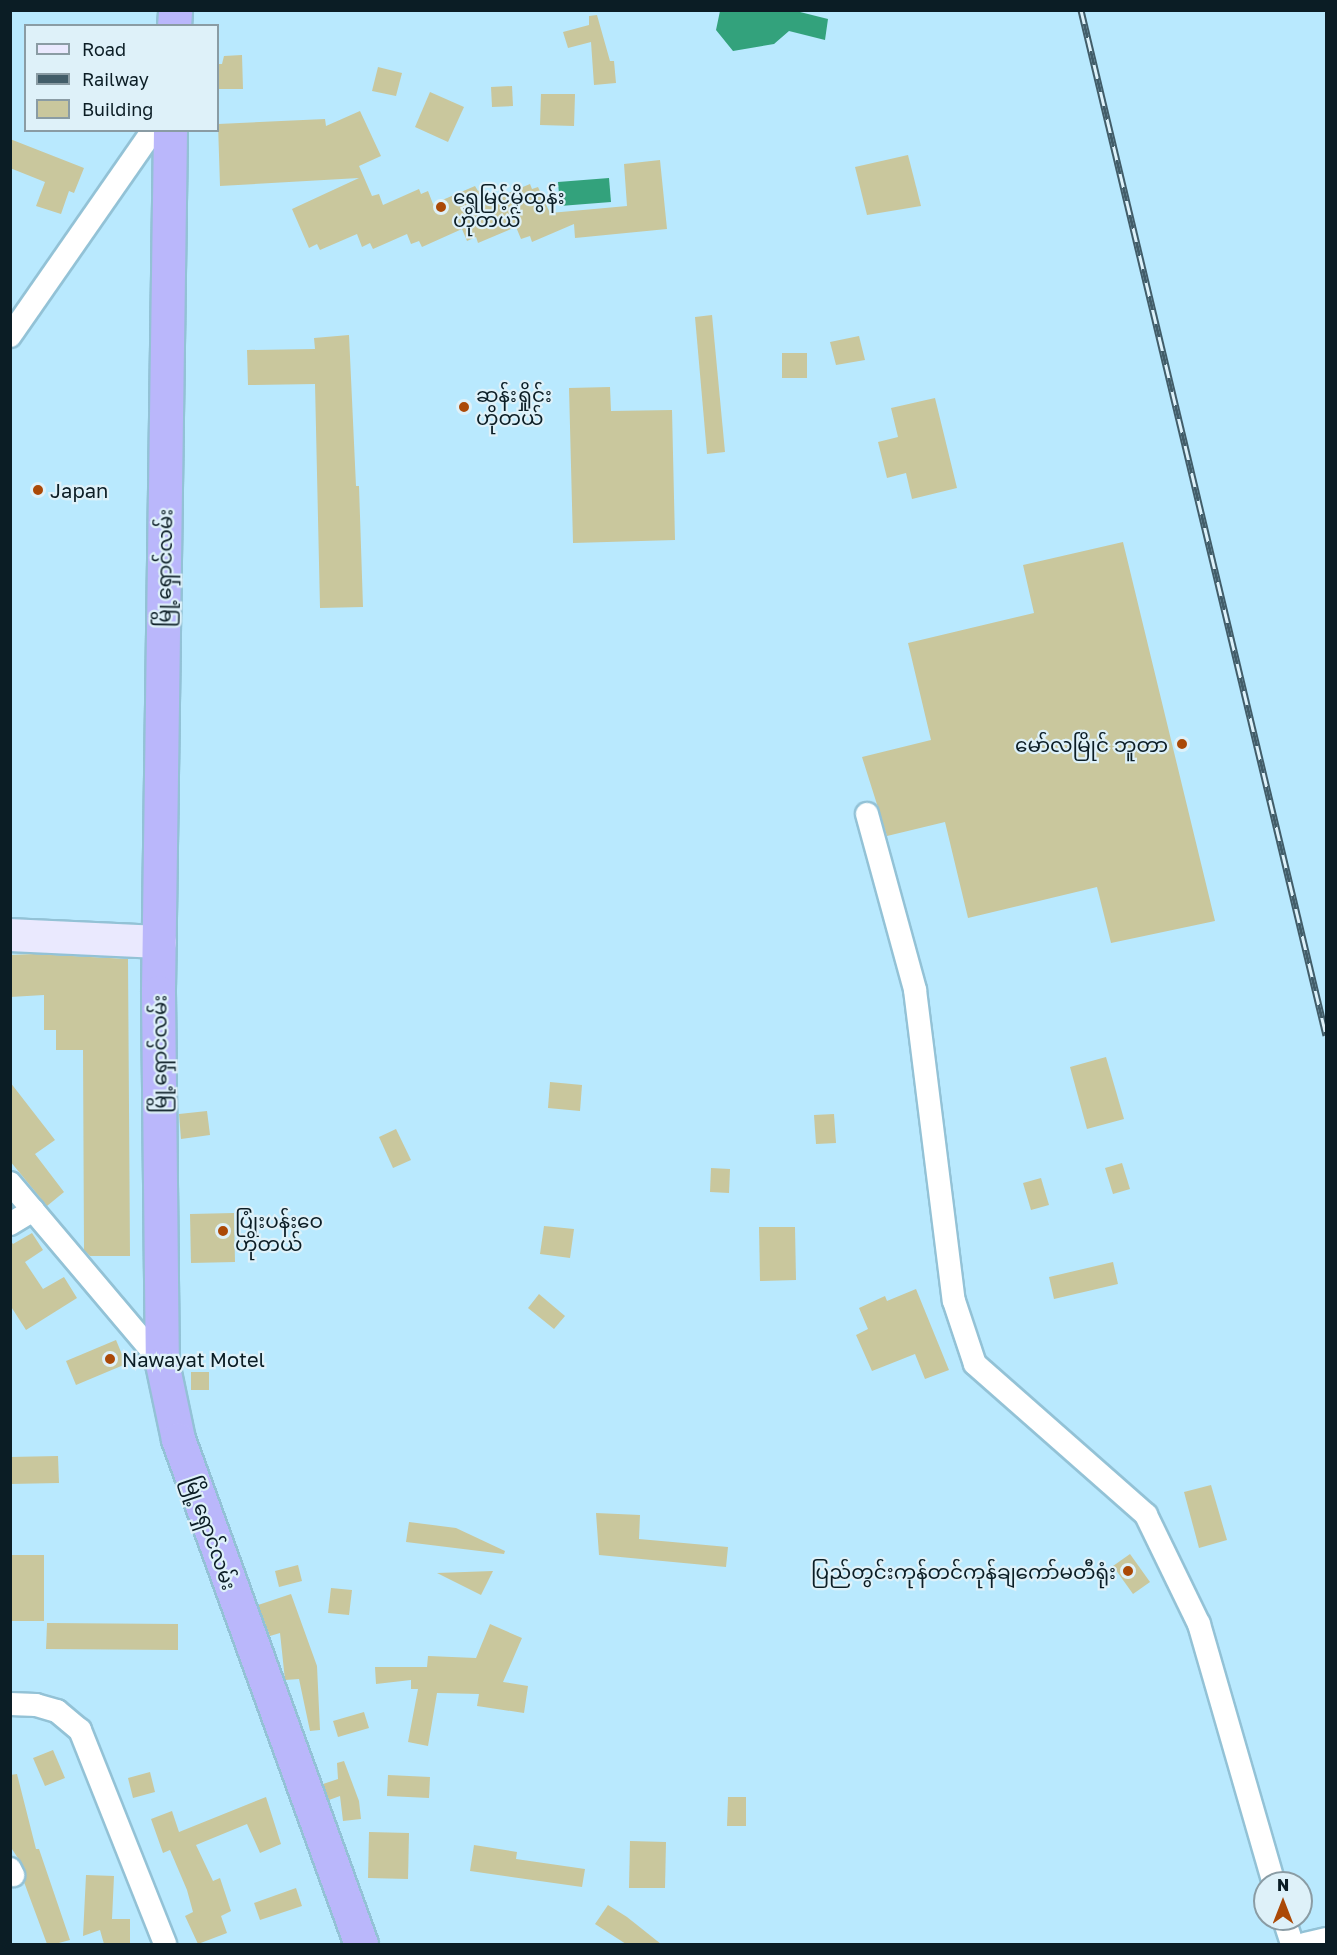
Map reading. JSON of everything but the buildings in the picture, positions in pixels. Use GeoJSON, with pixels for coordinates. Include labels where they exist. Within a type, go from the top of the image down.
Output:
{"type":"FeatureCollection","features":[{"type":"Feature","properties":{"kind":"highway","name":"မြို့ရှောင်လမ်း"},"geometry":{"type":"LineString","coordinates":[[170,132],[160,942],[162,1363],[178,1439],[361,1944]]}},
{"type":"Feature","properties":{"kind":"main road"},"geometry":{"type":"LineString","coordinates":[[10,935],[160,942]]}},
{"type":"Feature","properties":{"kind":"street"},"geometry":{"type":"LineString","coordinates":[[10,336],[152,132]]}},
{"type":"Feature","properties":{"kind":"street"},"geometry":{"type":"LineString","coordinates":[[867,814],[915,990],[954,1301],[975,1364],[1146,1515],[1199,1624],[1271,1871]]}},
{"type":"Feature","properties":{"kind":"street"},"geometry":{"type":"LineString","coordinates":[[10,1183],[162,1363]]}},
{"type":"Feature","properties":{"kind":"street"},"geometry":{"type":"LineString","coordinates":[[10,1224],[33,1210]]}},
{"type":"Feature","properties":{"kind":"street"},"geometry":{"type":"LineString","coordinates":[[10,1704],[36,1705],[57,1711],[80,1730],[165,1944]]}},
{"type":"Feature","properties":{"kind":"street"},"geometry":{"type":"LineString","coordinates":[[1305,1944],[1326,1939]]}},
{"type":"Feature","properties":{"kind":"shaded area"},"geometry":{"type":"Polygon","coordinates":[[[720,11],[796,11],[828,19],[825,40],[789,31],[774,44],[733,51],[716,30],[720,11]]]}},
{"type":"Feature","properties":{"kind":"shaded area"},"geometry":{"type":"Polygon","coordinates":[[[609,178],[611,202],[560,206],[558,182],[609,178]]]}},
{"type":"Feature","properties":{"kind":"railway"},"geometry":{"type":"LineString","coordinates":[[1081,10],[1326,1035]]}},
{"type":"Feature","properties":{"kind":"place","name":"ရွှေမြင့်မိုထွန်း ဟိုတယ်"},"geometry":{"type":"Point","coordinates":[441,207]}},
{"type":"Feature","properties":{"kind":"place","name":"ဆန်းရှိုင်း ဟိုတယ်"},"geometry":{"type":"Point","coordinates":[464,407]}},
{"type":"Feature","properties":{"kind":"place","name":"Japan"},"geometry":{"type":"Point","coordinates":[38,490]}},
{"type":"Feature","properties":{"kind":"place","name":"မော်လမြိုင် ဘူတာ"},"geometry":{"type":"Point","coordinates":[1182,744]}},
{"type":"Feature","properties":{"kind":"place","name":"ပြုံးပန်းဝေ ဟိုတယ်"},"geometry":{"type":"Point","coordinates":[223,1231]}},
{"type":"Feature","properties":{"kind":"place","name":"Nawayat Motel"},"geometry":{"type":"Point","coordinates":[110,1359]}},
{"type":"Feature","properties":{"kind":"place","name":"ပြည်တွင်းကုန်တင်ကုန်ချကော်မတီရုံး"},"geometry":{"type":"Point","coordinates":[1128,1571]}}]}
